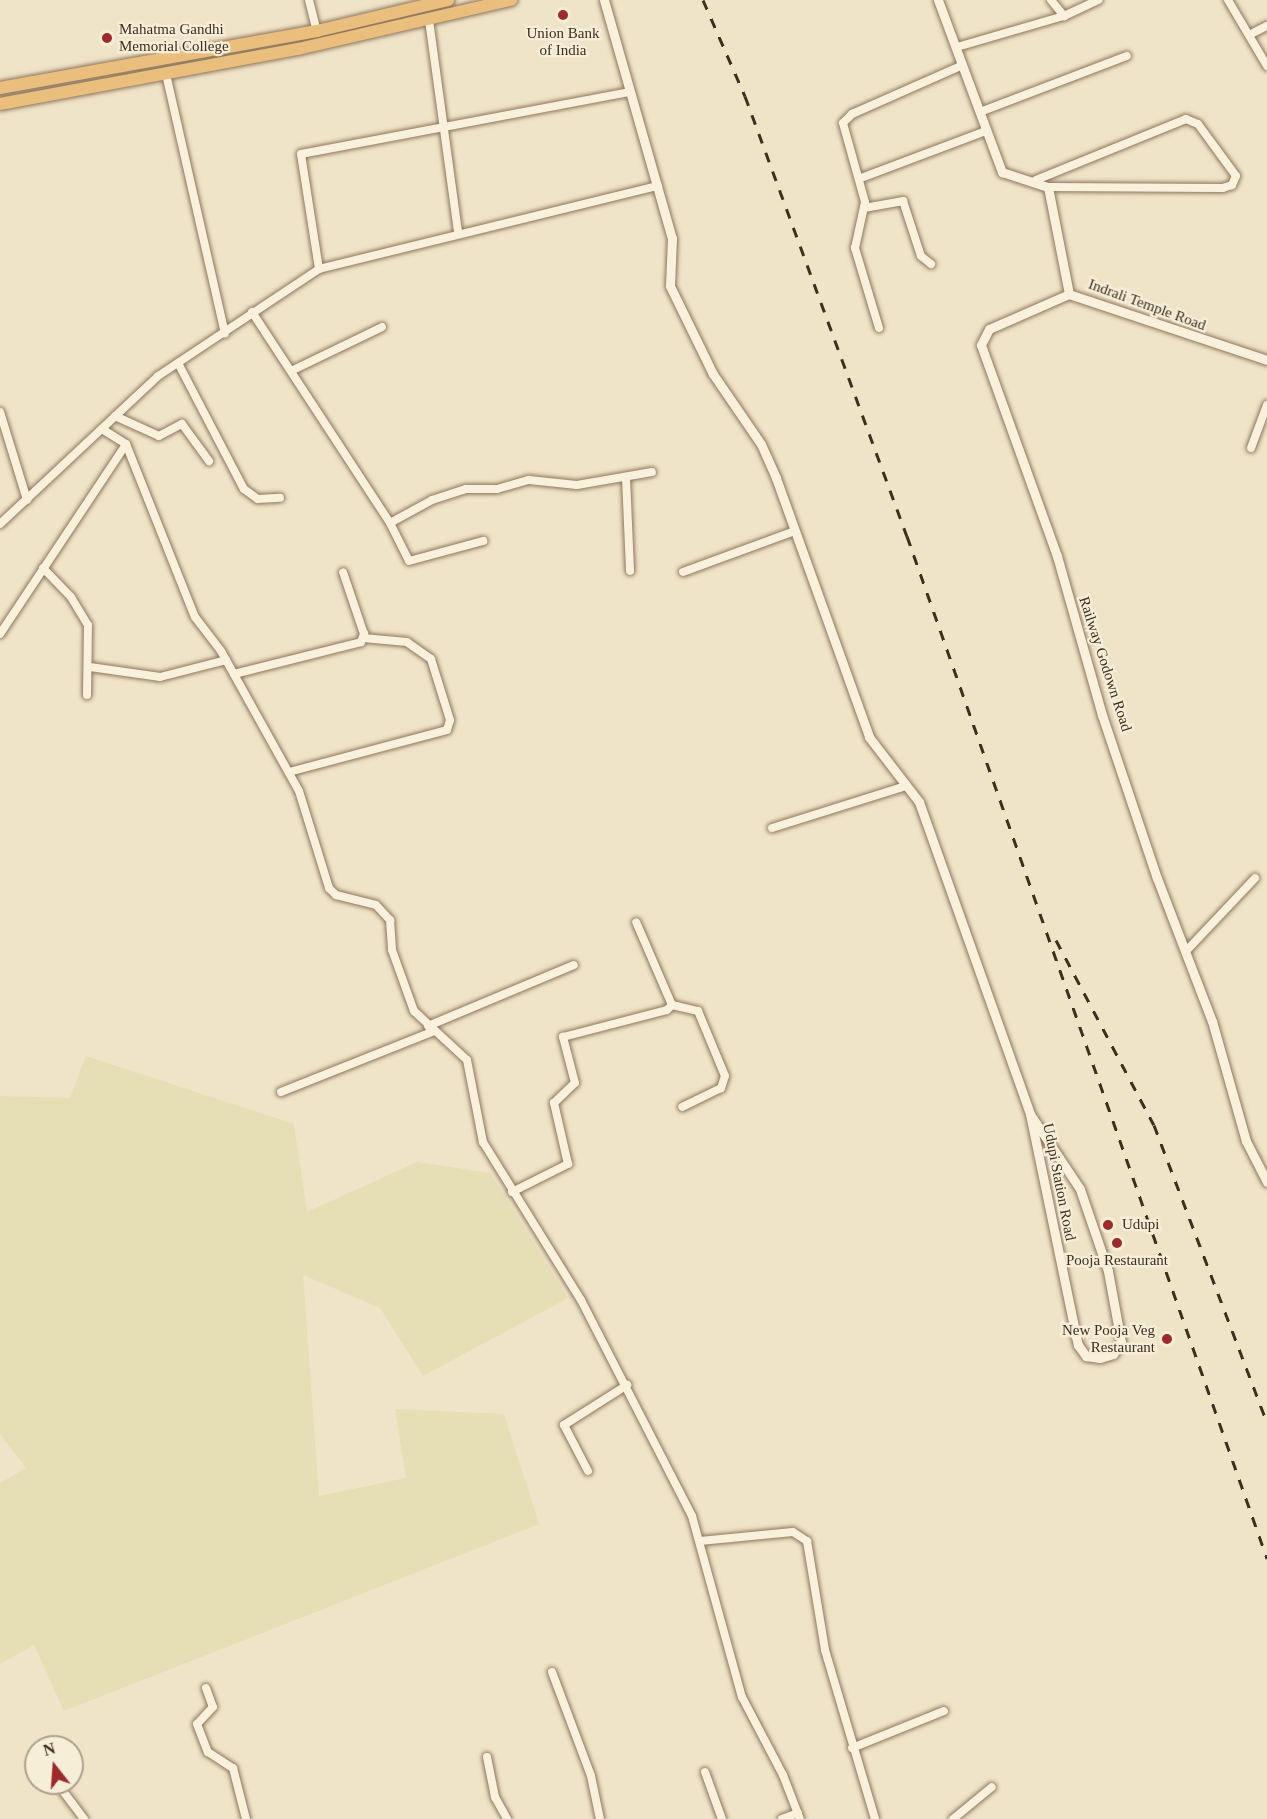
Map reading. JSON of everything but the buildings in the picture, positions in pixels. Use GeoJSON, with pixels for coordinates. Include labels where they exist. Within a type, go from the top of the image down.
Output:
{"type":"FeatureCollection","features":[{"type":"Feature","properties":{"kind":"highway"},"geometry":{"type":"LineString","coordinates":[[0,88],[317,31],[448,0]]}},
{"type":"Feature","properties":{"kind":"highway"},"geometry":{"type":"LineString","coordinates":[[0,104],[166,74],[429,20],[511,0]]}},
{"type":"Feature","properties":{"kind":"street"},"geometry":{"type":"LineString","coordinates":[[309,0],[317,31]]}},
{"type":"Feature","properties":{"kind":"street"},"geometry":{"type":"LineString","coordinates":[[604,0],[672,238],[670,286],[713,374],[761,444],[795,531],[869,737],[919,802],[1030,1114]]}},
{"type":"Feature","properties":{"kind":"street"},"geometry":{"type":"LineString","coordinates":[[938,0],[1002,172],[1036,180],[1048,187],[1223,188],[1232,185],[1236,176],[1198,124],[1186,119],[1036,180]]}},
{"type":"Feature","properties":{"kind":"street"},"geometry":{"type":"LineString","coordinates":[[1051,0],[1064,16]]}},
{"type":"Feature","properties":{"kind":"street"},"geometry":{"type":"LineString","coordinates":[[957,47],[1064,16],[1098,0]]}},
{"type":"Feature","properties":{"kind":"street"},"geometry":{"type":"LineString","coordinates":[[1228,0],[1267,66]]}},
{"type":"Feature","properties":{"kind":"street"},"geometry":{"type":"LineString","coordinates":[[429,20],[458,231]]}},
{"type":"Feature","properties":{"kind":"street"},"geometry":{"type":"LineString","coordinates":[[1249,35],[1267,26]]}},
{"type":"Feature","properties":{"kind":"street"},"geometry":{"type":"LineString","coordinates":[[980,112],[1127,56]]}},
{"type":"Feature","properties":{"kind":"street"},"geometry":{"type":"LineString","coordinates":[[879,328],[855,248],[864,208],[861,178],[842,128],[846,118],[963,64]]}},
{"type":"Feature","properties":{"kind":"street"},"geometry":{"type":"LineString","coordinates":[[116,68],[119,83]]}},
{"type":"Feature","properties":{"kind":"street"},"geometry":{"type":"LineString","coordinates":[[166,74],[225,333]]}},
{"type":"Feature","properties":{"kind":"street"},"geometry":{"type":"LineString","coordinates":[[319,268],[301,154],[630,92]]}},
{"type":"Feature","properties":{"kind":"street"},"geometry":{"type":"LineString","coordinates":[[861,178],[986,131]]}},
{"type":"Feature","properties":{"kind":"street"},"geometry":{"type":"LineString","coordinates":[[1,525],[115,416],[178,363],[319,268],[458,231],[658,186]]}},
{"type":"Feature","properties":{"kind":"street","name":"Indrali Temple Road"},"geometry":{"type":"LineString","coordinates":[[1048,187],[1069,294],[1267,360]]}},
{"type":"Feature","properties":{"kind":"street"},"geometry":{"type":"LineString","coordinates":[[864,208],[903,201],[921,256],[932,264]]}},
{"type":"Feature","properties":{"kind":"street","name":"Railway Godown Road"},"geometry":{"type":"LineString","coordinates":[[1069,294],[989,329],[981,345],[1057,556],[1102,715],[1157,878],[1187,950],[1254,1162],[1267,1182]]}},
{"type":"Feature","properties":{"kind":"street"},"geometry":{"type":"LineString","coordinates":[[252,312],[390,523],[409,561],[483,541]]}},
{"type":"Feature","properties":{"kind":"street"},"geometry":{"type":"LineString","coordinates":[[291,371],[382,327]]}},
{"type":"Feature","properties":{"kind":"street"},"geometry":{"type":"LineString","coordinates":[[178,363],[244,489],[258,499],[280,498]]}},
{"type":"Feature","properties":{"kind":"street"},"geometry":{"type":"LineString","coordinates":[[1251,448],[1267,405]]}},
{"type":"Feature","properties":{"kind":"street"},"geometry":{"type":"LineString","coordinates":[[0,412],[27,500]]}},
{"type":"Feature","properties":{"kind":"street"},"geometry":{"type":"LineString","coordinates":[[115,416],[159,436],[182,424],[208,461]]}},
{"type":"Feature","properties":{"kind":"street"},"geometry":{"type":"LineString","coordinates":[[102,429],[126,444],[195,616],[226,660],[299,791],[329,888],[336,895],[376,905],[390,920],[392,950],[414,1011],[466,1060],[483,1142],[581,1300],[664,1457],[700,1541],[742,1696],[799,1816],[782,1819]]}},
{"type":"Feature","properties":{"kind":"street"},"geometry":{"type":"LineString","coordinates":[[0,634],[126,444]]}},
{"type":"Feature","properties":{"kind":"street"},"geometry":{"type":"LineString","coordinates":[[390,523],[432,500],[466,489],[496,489],[529,480],[557,486],[626,478],[652,472]]}},
{"type":"Feature","properties":{"kind":"street"},"geometry":{"type":"LineString","coordinates":[[626,478],[630,571]]}},
{"type":"Feature","properties":{"kind":"street"},"geometry":{"type":"LineString","coordinates":[[683,573],[795,531]]}},
{"type":"Feature","properties":{"kind":"street"},"geometry":{"type":"LineString","coordinates":[[43,568],[82,613],[88,625],[90,667],[87,695]]}},
{"type":"Feature","properties":{"kind":"street"},"geometry":{"type":"LineString","coordinates":[[343,573],[363,638]]}},
{"type":"Feature","properties":{"kind":"street"},"geometry":{"type":"LineString","coordinates":[[234,674],[358,645],[363,638]]}},
{"type":"Feature","properties":{"kind":"street"},"geometry":{"type":"LineString","coordinates":[[289,772],[447,730],[450,720],[431,659],[408,642],[363,638]]}},
{"type":"Feature","properties":{"kind":"street"},"geometry":{"type":"LineString","coordinates":[[90,667],[160,677],[226,660]]}},
{"type":"Feature","properties":{"kind":"street"},"geometry":{"type":"LineString","coordinates":[[772,828],[906,786]]}},
{"type":"Feature","properties":{"kind":"street"},"geometry":{"type":"LineString","coordinates":[[1187,950],[1255,878]]}},
{"type":"Feature","properties":{"kind":"street"},"geometry":{"type":"LineString","coordinates":[[636,922],[672,1005]]}},
{"type":"Feature","properties":{"kind":"street"},"geometry":{"type":"LineString","coordinates":[[281,1092],[431,1029],[574,965]]}},
{"type":"Feature","properties":{"kind":"street"},"geometry":{"type":"LineString","coordinates":[[512,1192],[568,1164],[554,1103],[575,1083],[563,1037],[667,1010],[672,1005]]}},
{"type":"Feature","properties":{"kind":"street"},"geometry":{"type":"LineString","coordinates":[[672,1005],[698,1011],[725,1076],[721,1088],[682,1107]]}},
{"type":"Feature","properties":{"kind":"street","name":"Udupi Station Road"},"geometry":{"type":"LineString","coordinates":[[1030,1114],[1080,1189],[1108,1271],[1121,1342],[1113,1353],[1100,1358],[1086,1356],[1078,1346],[1030,1114]]}},
{"type":"Feature","properties":{"kind":"street"},"geometry":{"type":"LineString","coordinates":[[588,1471],[564,1425],[627,1385]]}},
{"type":"Feature","properties":{"kind":"street"},"geometry":{"type":"LineString","coordinates":[[700,1541],[793,1532],[807,1541],[825,1650],[852,1748],[875,1819]]}},
{"type":"Feature","properties":{"kind":"street"},"geometry":{"type":"LineString","coordinates":[[552,1672],[591,1776],[600,1819]]}},
{"type":"Feature","properties":{"kind":"street"},"geometry":{"type":"LineString","coordinates":[[206,1688],[213,1707],[197,1724],[208,1752],[233,1768],[246,1819]]}},
{"type":"Feature","properties":{"kind":"street"},"geometry":{"type":"LineString","coordinates":[[852,1748],[944,1711]]}},
{"type":"Feature","properties":{"kind":"street"},"geometry":{"type":"LineString","coordinates":[[487,1757],[495,1797],[507,1819]]}},
{"type":"Feature","properties":{"kind":"street"},"geometry":{"type":"LineString","coordinates":[[705,1772],[722,1819]]}},
{"type":"Feature","properties":{"kind":"street"},"geometry":{"type":"LineString","coordinates":[[953,1819],[992,1787]]}},
{"type":"Feature","properties":{"kind":"street"},"geometry":{"type":"LineString","coordinates":[[66,1795],[84,1819]]}},
{"type":"Feature","properties":{"kind":"shaded area"},"geometry":{"type":"Polygon","coordinates":[[[86,1056],[294,1124],[307,1212],[417,1162],[490,1173],[568,1298],[423,1376],[380,1308],[303,1275],[319,1496],[406,1478],[395,1409],[504,1414],[539,1524],[64,1711],[34,1645],[0,1664],[0,1483],[26,1468],[0,1434],[0,1096],[70,1098],[86,1056]]]}},
{"type":"Feature","properties":{"kind":"railway"},"geometry":{"type":"LineString","coordinates":[[703,0],[745,96],[907,536],[1267,1558]]}},
{"type":"Feature","properties":{"kind":"railway"},"geometry":{"type":"LineString","coordinates":[[1056,940],[1154,1125],[1267,1423]]}},
{"type":"Feature","properties":{"kind":"place","name":"Union Bank of India"},"geometry":{"type":"Point","coordinates":[563,15]}},
{"type":"Feature","properties":{"kind":"place","name":"Mahatma Gandhi Memorial College"},"geometry":{"type":"Point","coordinates":[107,38]}},
{"type":"Feature","properties":{"kind":"place","name":"Udupi"},"geometry":{"type":"Point","coordinates":[1108,1225]}},
{"type":"Feature","properties":{"kind":"place","name":"Pooja Restaurant"},"geometry":{"type":"Point","coordinates":[1117,1243]}},
{"type":"Feature","properties":{"kind":"place","name":"New Pooja Veg Restaurant"},"geometry":{"type":"Point","coordinates":[1167,1339]}}]}
